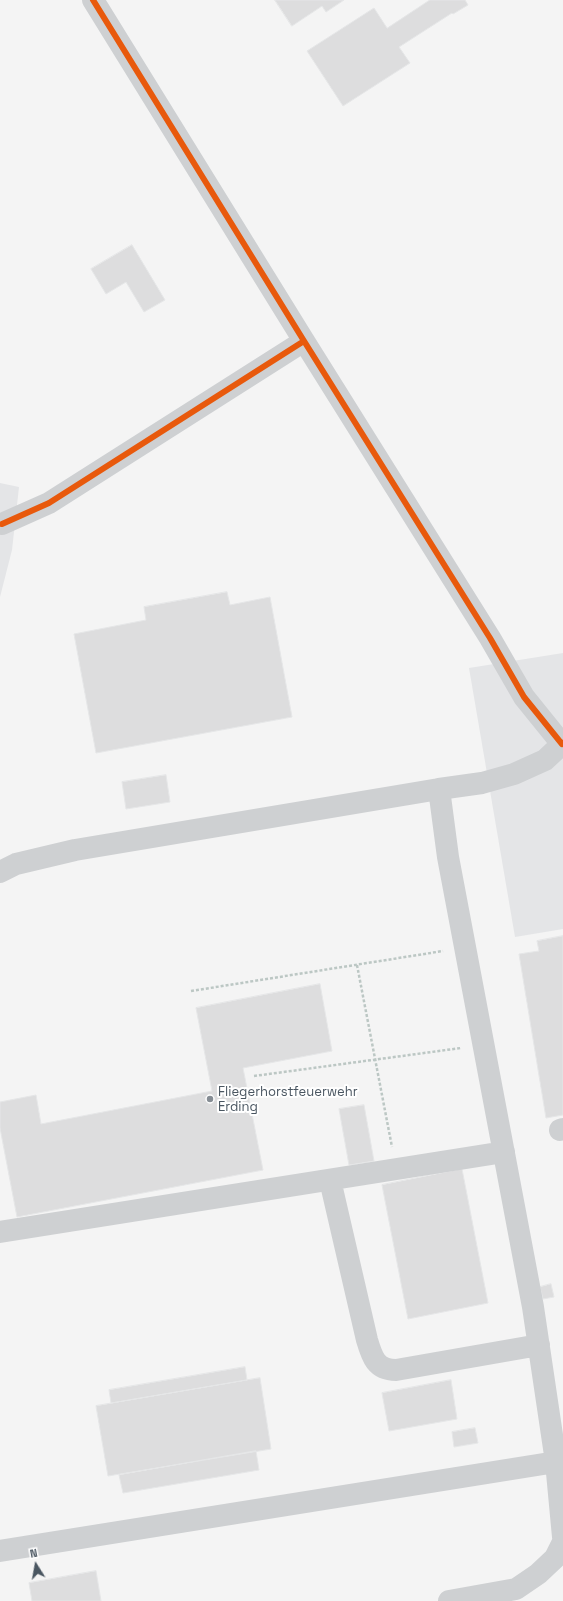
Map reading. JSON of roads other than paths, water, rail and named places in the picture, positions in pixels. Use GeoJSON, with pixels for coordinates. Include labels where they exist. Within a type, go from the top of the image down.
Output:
{"type":"FeatureCollection","features":[{"type":"Feature","properties":{"kind":"street"},"geometry":{"type":"LineString","coordinates":[[0,872],[16,864],[75,850],[462,787],[514,774],[545,760],[562,744],[524,697],[490,638],[93,0]]}},
{"type":"Feature","properties":{"kind":"street"},"geometry":{"type":"LineString","coordinates":[[2,524],[49,503],[304,341]]}},
{"type":"Feature","properties":{"kind":"street"},"geometry":{"type":"LineString","coordinates":[[439,790],[448,857],[533,1307],[559,1462],[563,1537]]}},
{"type":"Feature","properties":{"kind":"street"},"geometry":{"type":"LineString","coordinates":[[0,1232],[504,1152]]}},
{"type":"Feature","properties":{"kind":"street"},"geometry":{"type":"LineString","coordinates":[[330,1180],[371,1355],[384,1369],[396,1370],[539,1345]]}},
{"type":"Feature","properties":{"kind":"street"},"geometry":{"type":"LineString","coordinates":[[0,1551],[559,1462]]}},
{"type":"Feature","properties":{"kind":"street"},"geometry":{"type":"LineString","coordinates":[[449,1601],[516,1589],[538,1574],[555,1558],[563,1542]]}},
{"type":"Feature","properties":{"kind":"place","name":"Fliegerhorstfeuerwehr Erding"},"geometry":{"type":"Point","coordinates":[210,1099]}}]}
